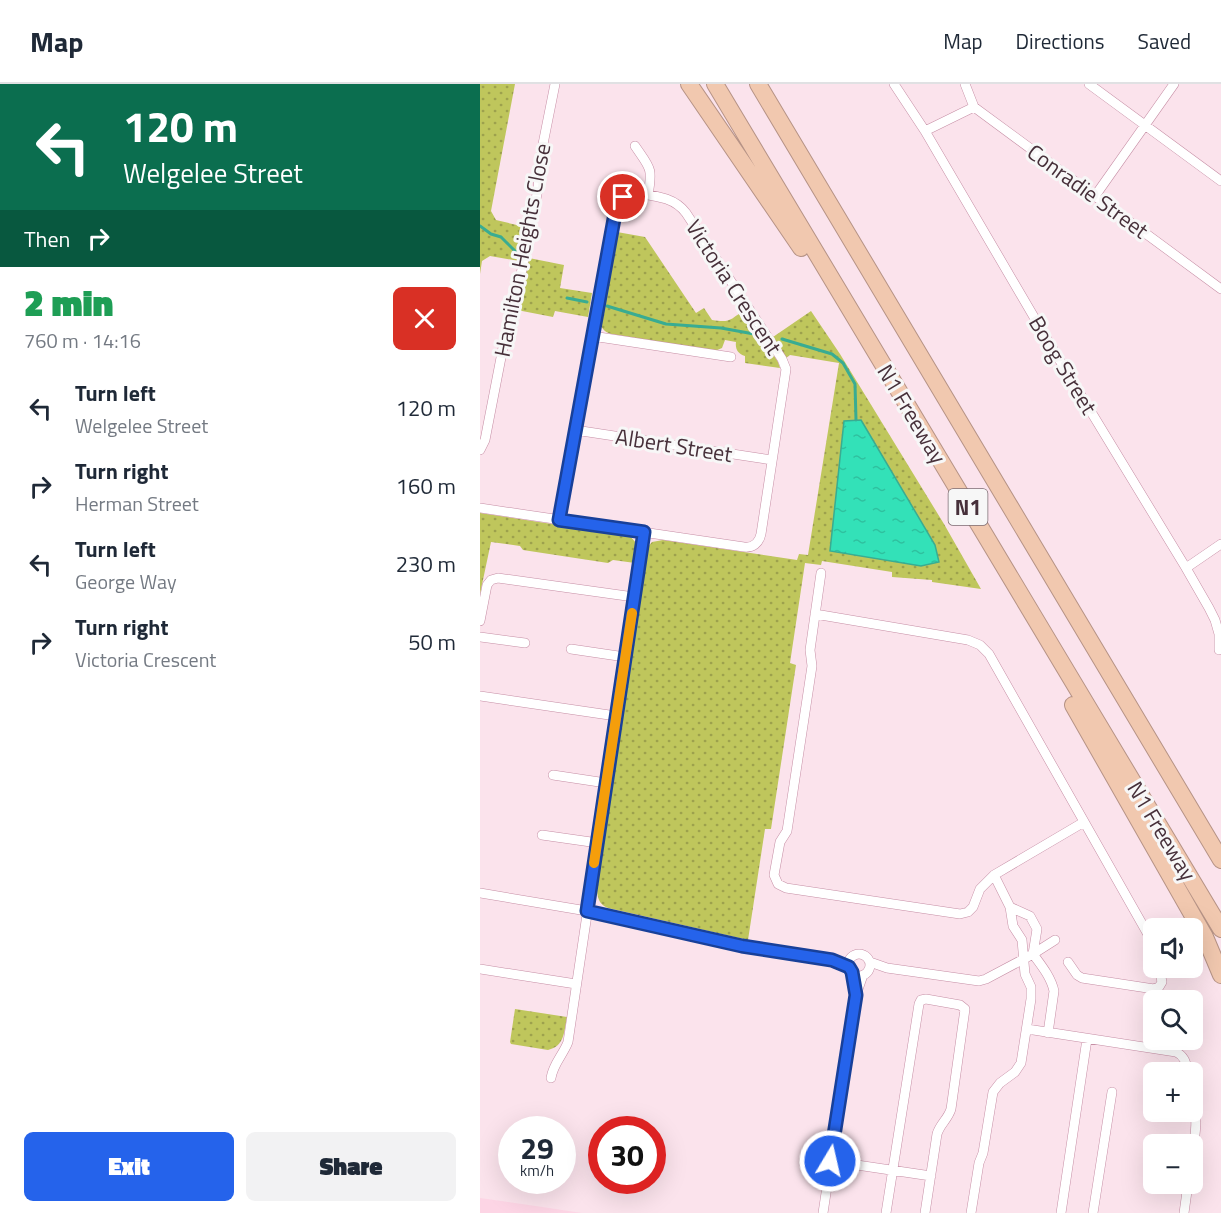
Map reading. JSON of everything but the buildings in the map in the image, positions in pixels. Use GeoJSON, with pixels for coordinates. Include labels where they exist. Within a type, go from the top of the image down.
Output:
{"type":"FeatureCollection","features":[{"type":"Feature","properties":{"kind":"highway"},"geometry":{"type":"LineString","coordinates":[[689,84],[810,261],[870,343]]}},
{"type":"Feature","properties":{"kind":"highway","name":"N1 Freeway"},"geometry":{"type":"LineString","coordinates":[[715,84],[1221,929]]}},
{"type":"Feature","properties":{"kind":"highway","name":"N1 Freeway"},"geometry":{"type":"LineString","coordinates":[[758,84],[1221,860]]}},
{"type":"Feature","properties":{"kind":"highway"},"geometry":{"type":"LineString","coordinates":[[768,84],[866,265]]}},
{"type":"Feature","properties":{"kind":"highway"},"geometry":{"type":"LineString","coordinates":[[1044,635],[1047,658],[1204,937],[1221,975]]}},
{"type":"Feature","properties":{"kind":"street","name":"Hamilton Heights Close"},"geometry":{"type":"LineString","coordinates":[[480,450],[485,440],[508,322],[519,284],[538,189],[540,159],[555,84]]}},
{"type":"Feature","properties":{"kind":"street","name":"Boog Street"},"geometry":{"type":"LineString","coordinates":[[894,84],[925,131],[1048,341],[1186,568],[1215,620],[1219,634],[1219,650]]}},
{"type":"Feature","properties":{"kind":"street"},"geometry":{"type":"LineString","coordinates":[[925,131],[974,107],[965,84]]}},
{"type":"Feature","properties":{"kind":"street"},"geometry":{"type":"LineString","coordinates":[[1089,84],[1221,181]]}},
{"type":"Feature","properties":{"kind":"street"},"geometry":{"type":"LineString","coordinates":[[1095,196],[1174,84]]}},
{"type":"Feature","properties":{"kind":"street","name":"Conradie Street"},"geometry":{"type":"LineString","coordinates":[[974,107],[1221,289]]}},
{"type":"Feature","properties":{"kind":"street"},"geometry":{"type":"LineString","coordinates":[[634,146],[650,170],[648,195]]}},
{"type":"Feature","properties":{"kind":"street","name":"Victoria Crescent"},"geometry":{"type":"LineString","coordinates":[[559,520],[616,208],[627,195],[636,193],[671,200],[682,207],[784,363],[785,376],[760,538],[755,545],[744,547],[644,532]]}},
{"type":"Feature","properties":{"kind":"street"},"geometry":{"type":"LineString","coordinates":[[592,336],[730,357]]}},
{"type":"Feature","properties":{"kind":"street","name":"Albert Street"},"geometry":{"type":"LineString","coordinates":[[575,430],[772,460]]}},
{"type":"Feature","properties":{"kind":"street"},"geometry":{"type":"LineString","coordinates":[[480,508],[644,532],[568,1042],[554,1065],[551,1078]]}},
{"type":"Feature","properties":{"kind":"street"},"geometry":{"type":"LineString","coordinates":[[1186,568],[1221,544]]}},
{"type":"Feature","properties":{"kind":"street"},"geometry":{"type":"LineString","coordinates":[[821,573],[810,650],[812,666],[787,831],[780,842],[774,874],[780,886],[960,914],[968,912],[973,907],[980,889],[994,875],[1084,822]]}},
{"type":"Feature","properties":{"kind":"street"},"geometry":{"type":"LineString","coordinates":[[480,621],[488,585],[491,580],[498,578],[634,597]]}},
{"type":"Feature","properties":{"kind":"street"},"geometry":{"type":"LineString","coordinates":[[815,614],[968,640],[985,649],[1143,926]]}},
{"type":"Feature","properties":{"kind":"street"},"geometry":{"type":"LineString","coordinates":[[480,637],[525,643]]}},
{"type":"Feature","properties":{"kind":"street"},"geometry":{"type":"LineString","coordinates":[[571,650],[625,657]]}},
{"type":"Feature","properties":{"kind":"street"},"geometry":{"type":"LineString","coordinates":[[480,696],[616,716]]}},
{"type":"Feature","properties":{"kind":"street"},"geometry":{"type":"LineString","coordinates":[[553,775],[606,783]]}},
{"type":"Feature","properties":{"kind":"street"},"geometry":{"type":"LineString","coordinates":[[542,835],[597,843]]}},
{"type":"Feature","properties":{"kind":"street"},"geometry":{"type":"LineString","coordinates":[[971,1213],[993,1092],[997,1085],[1020,1066],[1032,995],[1030,983],[1025,974],[1022,940],[1013,926],[1010,907],[994,875]]}},
{"type":"Feature","properties":{"kind":"street"},"geometry":{"type":"LineString","coordinates":[[480,893],[587,911],[742,946],[832,960],[857,975],[867,969],[887,968],[979,981],[1033,954],[1055,940]]}},
{"type":"Feature","properties":{"kind":"street"},"geometry":{"type":"LineString","coordinates":[[1010,907],[1030,916],[1037,931],[1033,954],[1050,980],[1054,991],[1048,1033]]}},
{"type":"Feature","properties":{"kind":"street"},"geometry":{"type":"LineString","coordinates":[[823,1213],[856,995],[867,969],[863,955],[832,960]]}},
{"type":"Feature","properties":{"kind":"street"},"geometry":{"type":"LineString","coordinates":[[854,956],[850,960],[850,969],[856,995]]}},
{"type":"Feature","properties":{"kind":"street"},"geometry":{"type":"LineString","coordinates":[[1068,962],[1082,978],[1154,989],[1162,982],[1161,978]]}},
{"type":"Feature","properties":{"kind":"street"},"geometry":{"type":"LineString","coordinates":[[480,969],[576,984]]}},
{"type":"Feature","properties":{"kind":"street"},"geometry":{"type":"LineString","coordinates":[[886,1213],[919,1004],[921,1000],[926,999],[960,1005],[965,1009],[951,1109],[937,1134],[925,1213]]}},
{"type":"Feature","properties":{"kind":"street"},"geometry":{"type":"LineString","coordinates":[[1027,1029],[1176,1052],[1185,1062]]}},
{"type":"Feature","properties":{"kind":"street"},"geometry":{"type":"LineString","coordinates":[[1061,1213],[1087,1039]]}},
{"type":"Feature","properties":{"kind":"street"},"geometry":{"type":"LineString","coordinates":[[1093,1213],[1112,1092]]}},
{"type":"Feature","properties":{"kind":"street"},"geometry":{"type":"LineString","coordinates":[[830,1161],[931,1176]]}},
{"type":"Feature","properties":{"kind":"street"},"geometry":{"type":"LineString","coordinates":[[1184,1213],[1187,1194]]}},
{"type":"Feature","properties":{"kind":"shaded area"},"geometry":{"type":"Polygon","coordinates":[[[480,84],[515,84],[491,211],[496,220],[521,226],[524,236],[519,261],[490,256],[482,261],[480,274],[480,84]]]}},
{"type":"Feature","properties":{"kind":"shaded area"},"geometry":{"type":"Polygon","coordinates":[[[617,232],[645,237],[696,313],[704,308],[712,320],[726,321],[744,310],[780,368],[745,363],[745,356],[738,351],[736,342],[725,340],[722,348],[715,351],[611,334],[604,330],[600,319],[617,232]]]}},
{"type":"Feature","properties":{"kind":"shaded area"},"geometry":{"type":"Polygon","coordinates":[[[529,258],[564,265],[560,288],[592,293],[588,317],[555,311],[553,317],[517,310],[529,258]]]}},
{"type":"Feature","properties":{"kind":"shaded area"},"geometry":{"type":"Polygon","coordinates":[[[811,311],[840,354],[944,524],[981,589],[932,582],[932,580],[892,577],[892,572],[822,561],[821,565],[805,563],[790,663],[796,665],[771,829],[765,829],[748,940],[608,908],[599,901],[596,883],[647,548],[652,542],[663,540],[797,560],[799,554],[808,555],[839,363],[790,355],[786,358],[773,337],[811,311]]]}},
{"type":"Feature","properties":{"kind":"shaded area"},"geometry":{"type":"Polygon","coordinates":[[[480,513],[630,536],[637,544],[635,563],[613,560],[608,563],[523,550],[520,546],[491,542],[480,594],[480,513]]]}},
{"type":"Feature","properties":{"kind":"shaded area"},"geometry":{"type":"Polygon","coordinates":[[[515,1009],[567,1017],[564,1033],[558,1045],[548,1050],[511,1044],[515,1009]]]}},
{"type":"Feature","properties":{"kind":"shaded area"},"geometry":{"type":"Polygon","coordinates":[[[480,1198],[549,1208],[582,1213],[480,1213],[480,1198]]]}},
{"type":"Feature","properties":{"kind":"water"},"geometry":{"type":"Polygon","coordinates":[[[861,420],[935,545],[939,562],[921,566],[830,551],[844,421],[861,420]]]}},
{"type":"Feature","properties":{"kind":"waterway"},"geometry":{"type":"LineString","coordinates":[[480,226],[491,234],[501,237],[519,255]]}},
{"type":"Feature","properties":{"kind":"waterway"},"geometry":{"type":"LineString","coordinates":[[567,298],[587,302]]}},
{"type":"Feature","properties":{"kind":"waterway"},"geometry":{"type":"LineString","coordinates":[[607,306],[666,324],[721,328],[754,334]]}},
{"type":"Feature","properties":{"kind":"waterway"},"geometry":{"type":"LineString","coordinates":[[782,339],[832,354],[843,363],[855,384],[856,420]]}},
{"type":"Feature","properties":{"kind":"slow traffic"},"geometry":{"type":"LineString","coordinates":[[594,863],[632,613]]}},
{"type":"Feature","properties":{"kind":"route"},"geometry":{"type":"LineString","coordinates":[[623,197],[616,208],[559,520],[644,532],[587,911],[742,946],[832,960],[849,967],[856,995],[830,1161]]}}]}
